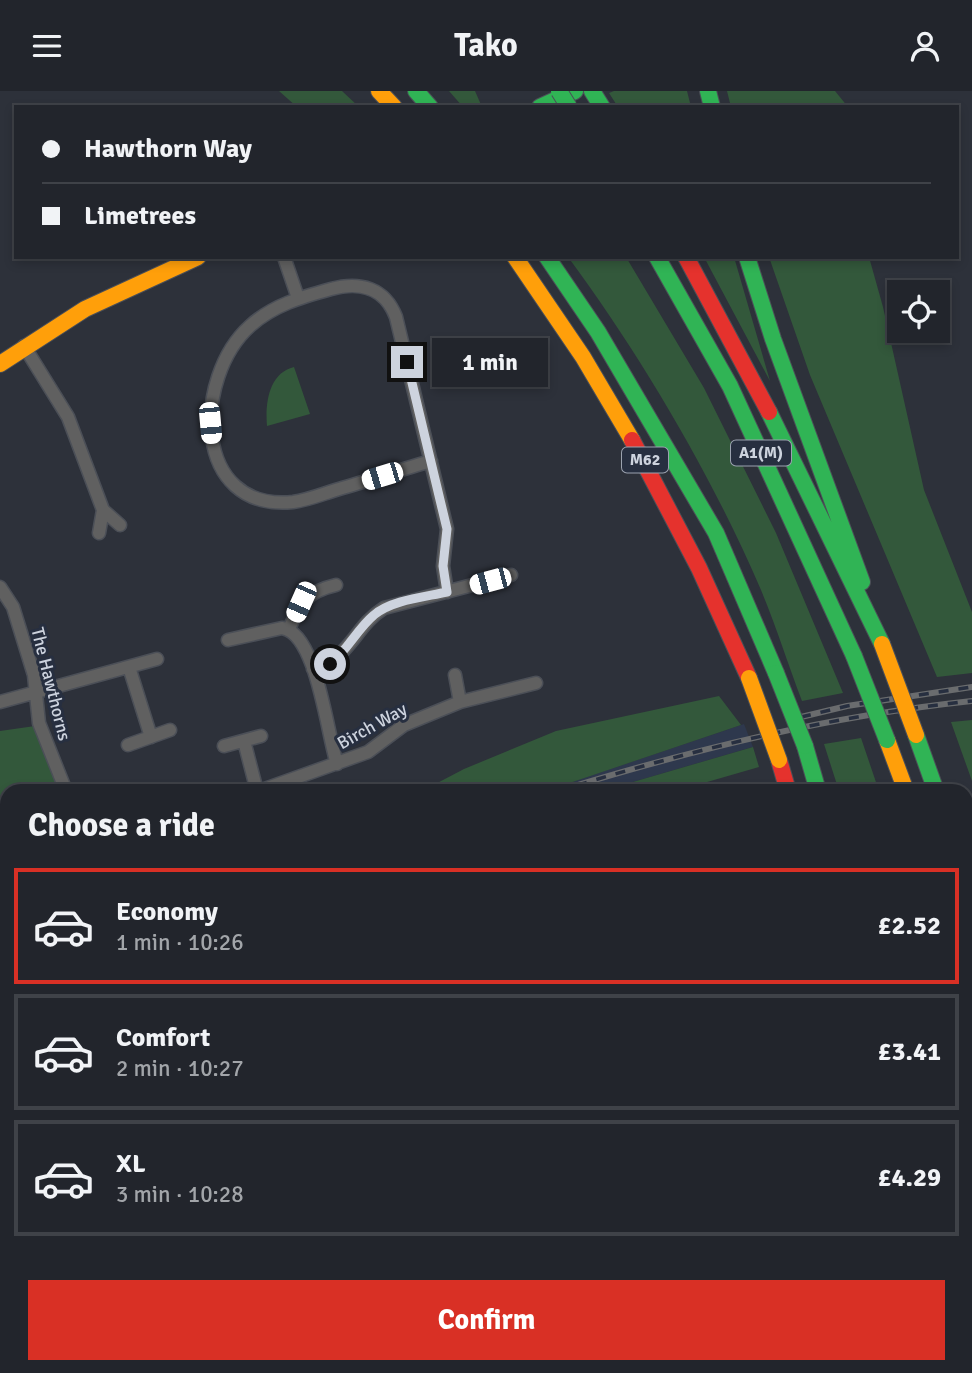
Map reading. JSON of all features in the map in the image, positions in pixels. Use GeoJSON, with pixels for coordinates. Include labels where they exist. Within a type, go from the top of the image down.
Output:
{"type":"FeatureCollection","features":[{"type":"Feature","properties":{"kind":"main road"},"geometry":{"type":"LineString","coordinates":[[379,91],[392,105]]}},
{"type":"Feature","properties":{"kind":"main road"},"geometry":{"type":"LineString","coordinates":[[416,91],[428,105]]}},
{"type":"Feature","properties":{"kind":"main road"},"geometry":{"type":"LineString","coordinates":[[544,105],[575,91]]}},
{"type":"Feature","properties":{"kind":"main road"},"geometry":{"type":"LineString","coordinates":[[0,364],[24,345],[85,309],[194,259]]}},
{"type":"Feature","properties":{"kind":"main road","name":"M62"},"geometry":{"type":"LineString","coordinates":[[516,259],[583,355],[631,435],[712,594],[749,678],[786,784]]}},
{"type":"Feature","properties":{"kind":"main road","name":"M62"},"geometry":{"type":"LineString","coordinates":[[548,259],[598,332],[716,533],[776,673],[805,746],[816,784]]}},
{"type":"Feature","properties":{"kind":"main road","name":"A1(M)"},"geometry":{"type":"LineString","coordinates":[[658,259],[730,386],[854,656],[903,784]]}},
{"type":"Feature","properties":{"kind":"main road","name":"A1(M)"},"geometry":{"type":"LineString","coordinates":[[687,259],[745,362],[882,644],[934,784]]}},
{"type":"Feature","properties":{"kind":"main road"},"geometry":{"type":"LineString","coordinates":[[748,259],[777,350],[838,507],[882,644]]}},
{"type":"Feature","properties":{"kind":"street"},"geometry":{"type":"LineString","coordinates":[[285,259],[298,298]]}},
{"type":"Feature","properties":{"kind":"street"},"geometry":{"type":"LineString","coordinates":[[431,461],[293,502],[266,499],[249,493],[228,477],[215,454],[211,432],[211,398],[218,373],[232,347],[249,327],[277,307],[298,298],[355,285],[368,286],[391,304],[431,461],[444,517],[448,543],[443,566],[447,592]]}},
{"type":"Feature","properties":{"kind":"street"},"geometry":{"type":"LineString","coordinates":[[24,345],[68,417],[103,510],[120,525]]}},
{"type":"Feature","properties":{"kind":"street"},"geometry":{"type":"LineString","coordinates":[[99,533],[103,510]]}},
{"type":"Feature","properties":{"kind":"street"},"geometry":{"type":"LineString","coordinates":[[313,669],[330,664],[344,653],[373,615],[384,608],[511,575]]}},
{"type":"Feature","properties":{"kind":"street"},"geometry":{"type":"LineString","coordinates":[[289,629],[301,602],[322,588],[336,585]]}},
{"type":"Feature","properties":{"kind":"street","name":"The Hawthorns"},"geometry":{"type":"LineString","coordinates":[[0,587],[13,607],[37,693],[39,723],[63,784]]}},
{"type":"Feature","properties":{"kind":"street"},"geometry":{"type":"LineString","coordinates":[[228,639],[289,629]]}},
{"type":"Feature","properties":{"kind":"street"},"geometry":{"type":"LineString","coordinates":[[289,629],[307,648],[337,764]]}},
{"type":"Feature","properties":{"kind":"street"},"geometry":{"type":"LineString","coordinates":[[0,702],[158,659]]}},
{"type":"Feature","properties":{"kind":"street"},"geometry":{"type":"LineString","coordinates":[[129,667],[150,737]]}},
{"type":"Feature","properties":{"kind":"street"},"geometry":{"type":"LineString","coordinates":[[455,675],[460,702]]}},
{"type":"Feature","properties":{"kind":"street","name":"Birch Way"},"geometry":{"type":"LineString","coordinates":[[278,784],[368,752],[404,725],[460,702],[536,683]]}},
{"type":"Feature","properties":{"kind":"street"},"geometry":{"type":"LineString","coordinates":[[128,745],[170,730]]}},
{"type":"Feature","properties":{"kind":"street"},"geometry":{"type":"LineString","coordinates":[[224,746],[261,736]]}},
{"type":"Feature","properties":{"kind":"street","name":"Birch Way"},"geometry":{"type":"LineString","coordinates":[[244,741],[256,784]]}},
{"type":"Feature","properties":{"kind":"shaded area"},"geometry":{"type":"Polygon","coordinates":[[[744,724],[753,747],[626,784],[566,784],[744,724]]]}},
{"type":"Feature","properties":{"kind":"green space"},"geometry":{"type":"Polygon","coordinates":[[[279,91],[342,91],[357,105],[295,105],[279,91]]]}},
{"type":"Feature","properties":{"kind":"green space"},"geometry":{"type":"Polygon","coordinates":[[[449,91],[475,91],[481,105],[461,105],[449,91]]]}},
{"type":"Feature","properties":{"kind":"green space"},"geometry":{"type":"Polygon","coordinates":[[[687,91],[690,105],[617,105],[609,93],[687,91]]]}},
{"type":"Feature","properties":{"kind":"green space"},"geometry":{"type":"Polygon","coordinates":[[[727,91],[835,91],[846,105],[730,105],[727,91]]]}},
{"type":"Feature","properties":{"kind":"green space"},"geometry":{"type":"Polygon","coordinates":[[[569,259],[627,259],[704,388],[776,533],[843,693],[802,701],[761,590],[721,504],[649,376],[569,259]]]}},
{"type":"Feature","properties":{"kind":"green space"},"geometry":{"type":"Polygon","coordinates":[[[705,259],[735,259],[770,381],[705,259]]]}},
{"type":"Feature","properties":{"kind":"green space"},"geometry":{"type":"Polygon","coordinates":[[[770,259],[870,259],[887,325],[887,343],[891,343],[924,490],[972,612],[972,673],[937,677],[810,375],[770,259]]]}},
{"type":"Feature","properties":{"kind":"green space"},"geometry":{"type":"Polygon","coordinates":[[[294,367],[310,414],[267,426],[270,390],[279,376],[294,367]]]}},
{"type":"Feature","properties":{"kind":"green space"},"geometry":{"type":"Polygon","coordinates":[[[719,696],[741,725],[567,784],[435,784],[464,769],[556,731],[719,696]]]}},
{"type":"Feature","properties":{"kind":"green space"},"geometry":{"type":"Polygon","coordinates":[[[972,720],[972,781],[951,722],[972,720]]]}},
{"type":"Feature","properties":{"kind":"green space"},"geometry":{"type":"Polygon","coordinates":[[[35,726],[56,784],[0,784],[0,731],[35,726]]]}},
{"type":"Feature","properties":{"kind":"green space"},"geometry":{"type":"Polygon","coordinates":[[[861,738],[877,784],[837,784],[824,744],[861,738]]]}},
{"type":"Feature","properties":{"kind":"green space"},"geometry":{"type":"Polygon","coordinates":[[[753,747],[759,767],[700,784],[626,784],[753,747]]]}},
{"type":"Feature","properties":{"kind":"railway"},"geometry":{"type":"LineString","coordinates":[[801,717],[847,706],[972,687]]}},
{"type":"Feature","properties":{"kind":"railway"},"geometry":{"type":"LineString","coordinates":[[582,784],[711,748],[814,725],[972,701]]}},
{"type":"Feature","properties":{"kind":"traffic: fast"},"geometry":{"type":"LineString","coordinates":[[416,91],[428,105]]}},
{"type":"Feature","properties":{"kind":"traffic: fast"},"geometry":{"type":"LineString","coordinates":[[559,91],[568,105]]}},
{"type":"Feature","properties":{"kind":"traffic: fast"},"geometry":{"type":"LineString","coordinates":[[544,105],[575,91]]}},
{"type":"Feature","properties":{"kind":"traffic: fast"},"geometry":{"type":"LineString","coordinates":[[592,91],[601,105]]}},
{"type":"Feature","properties":{"kind":"traffic: fast"},"geometry":{"type":"LineString","coordinates":[[708,91],[712,105]]}},
{"type":"Feature","properties":{"kind":"traffic: fast"},"geometry":{"type":"LineString","coordinates":[[548,259],[598,332],[716,533],[776,673]]}},
{"type":"Feature","properties":{"kind":"traffic: fast"},"geometry":{"type":"LineString","coordinates":[[658,259],[730,386],[854,656]]}},
{"type":"Feature","properties":{"kind":"traffic: fast"},"geometry":{"type":"LineString","coordinates":[[748,259],[773,339],[862,582]]}},
{"type":"Feature","properties":{"kind":"traffic: fast"},"geometry":{"type":"LineString","coordinates":[[769,412],[882,644]]}},
{"type":"Feature","properties":{"kind":"traffic: fast"},"geometry":{"type":"LineString","coordinates":[[854,656],[887,740]]}},
{"type":"Feature","properties":{"kind":"traffic: fast"},"geometry":{"type":"LineString","coordinates":[[776,673],[805,746]]}},
{"type":"Feature","properties":{"kind":"traffic: fast"},"geometry":{"type":"LineString","coordinates":[[916,735],[934,784]]}},
{"type":"Feature","properties":{"kind":"traffic: fast"},"geometry":{"type":"LineString","coordinates":[[805,746],[816,784]]}},
{"type":"Feature","properties":{"kind":"traffic: slow"},"geometry":{"type":"LineString","coordinates":[[379,91],[392,105]]}},
{"type":"Feature","properties":{"kind":"traffic: slow"},"geometry":{"type":"LineString","coordinates":[[0,364],[85,309],[194,259]]}},
{"type":"Feature","properties":{"kind":"traffic: slow"},"geometry":{"type":"LineString","coordinates":[[516,259],[583,357],[632,440]]}},
{"type":"Feature","properties":{"kind":"traffic: slow"},"geometry":{"type":"LineString","coordinates":[[882,644],[916,735]]}},
{"type":"Feature","properties":{"kind":"traffic: slow"},"geometry":{"type":"LineString","coordinates":[[749,678],[779,760]]}},
{"type":"Feature","properties":{"kind":"traffic: slow"},"geometry":{"type":"LineString","coordinates":[[887,740],[903,784]]}},
{"type":"Feature","properties":{"kind":"traffic: jam"},"geometry":{"type":"LineString","coordinates":[[687,259],[769,412]]}},
{"type":"Feature","properties":{"kind":"traffic: jam"},"geometry":{"type":"LineString","coordinates":[[632,440],[699,568],[749,678]]}},
{"type":"Feature","properties":{"kind":"traffic: jam"},"geometry":{"type":"LineString","coordinates":[[779,760],[786,784]]}},
{"type":"Feature","properties":{"kind":"route"},"geometry":{"type":"LineString","coordinates":[[330,664],[344,653],[373,615],[384,608],[447,592],[443,578],[448,543],[447,529],[407,362]]}}]}
